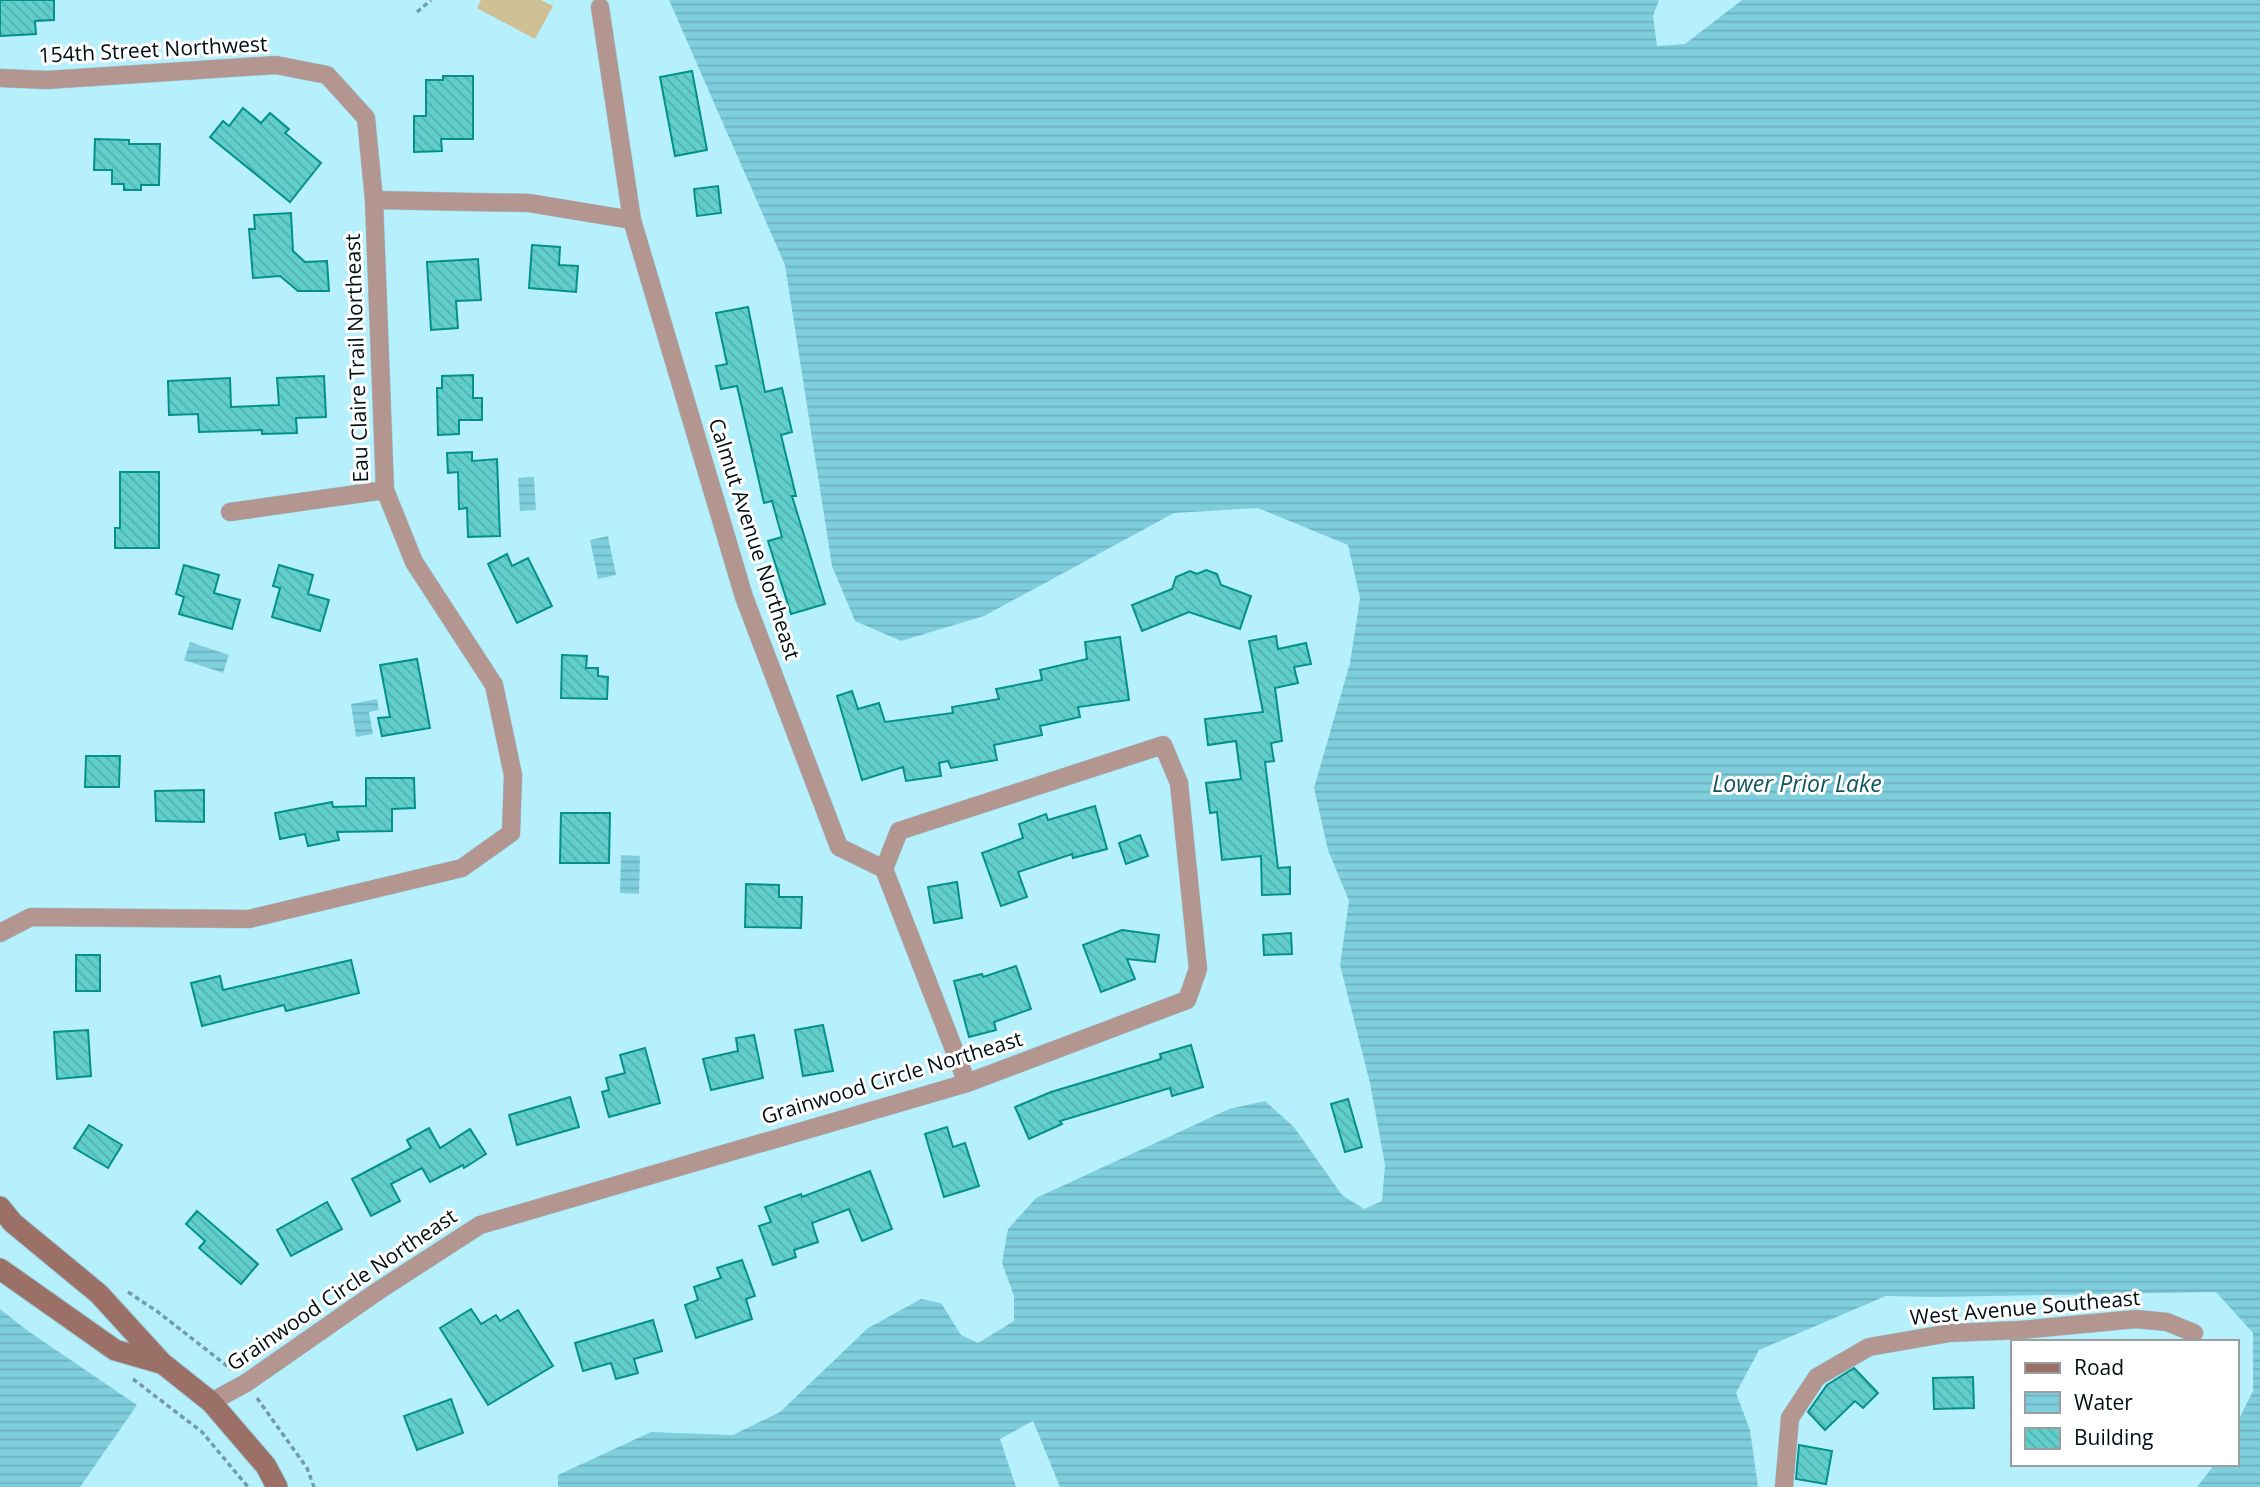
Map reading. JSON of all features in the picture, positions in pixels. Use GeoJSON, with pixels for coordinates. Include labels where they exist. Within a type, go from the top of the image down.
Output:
{"type":"FeatureCollection","features":[{"type":"Feature","properties":{"kind":"main road"},"geometry":{"type":"LineString","coordinates":[[0,1207],[13,1223],[99,1294],[162,1363],[211,1402],[266,1466],[277,1487]]}},
{"type":"Feature","properties":{"kind":"main road"},"geometry":{"type":"LineString","coordinates":[[0,1269],[115,1350],[162,1363]]}},
{"type":"Feature","properties":{"kind":"street","name":"Calmut Avenue Northeast"},"geometry":{"type":"LineString","coordinates":[[600,7],[632,220],[744,597],[839,847],[884,870]]}},
{"type":"Feature","properties":{"kind":"street","name":"154th Street Northwest"},"geometry":{"type":"LineString","coordinates":[[0,78],[47,80],[276,65],[327,75],[366,118],[374,200]]}},
{"type":"Feature","properties":{"kind":"street"},"geometry":{"type":"LineString","coordinates":[[374,200],[529,203],[632,220]]}},
{"type":"Feature","properties":{"kind":"street","name":"Eau Claire Trail Northeast"},"geometry":{"type":"LineString","coordinates":[[0,933],[31,917],[249,919],[462,868],[511,833],[513,775],[494,685],[414,562],[385,490],[374,200]]}},
{"type":"Feature","properties":{"kind":"street"},"geometry":{"type":"LineString","coordinates":[[230,512],[385,490]]}},
{"type":"Feature","properties":{"kind":"street","name":"Grainwood Circle Northeast"},"geometry":{"type":"LineString","coordinates":[[211,1402],[246,1383],[378,1291],[480,1225],[967,1083],[1187,1000],[1198,969],[1179,783],[1163,745],[898,831],[884,870]]}},
{"type":"Feature","properties":{"kind":"street"},"geometry":{"type":"LineString","coordinates":[[884,870],[967,1083]]}},
{"type":"Feature","properties":{"kind":"street","name":"West Avenue Southeast"},"geometry":{"type":"LineString","coordinates":[[1784,1487],[1790,1418],[1817,1377],[1869,1347],[1950,1333],[2032,1329],[2136,1319],[2167,1322],[2194,1333]]}},
{"type":"Feature","properties":{"kind":"path"},"geometry":{"type":"LineString","coordinates":[[416,12],[431,0]]}},
{"type":"Feature","properties":{"kind":"path"},"geometry":{"type":"LineString","coordinates":[[126,1291],[224,1361],[246,1383],[307,1468],[314,1487]]}},
{"type":"Feature","properties":{"kind":"path"},"geometry":{"type":"LineString","coordinates":[[125,1374],[202,1433],[248,1487]]}},
{"type":"Feature","properties":{"kind":"shaded area"},"geometry":{"type":"Polygon","coordinates":[[[481,0],[541,0],[553,6],[535,39],[477,8],[481,0]]]}},
{"type":"Feature","properties":{"kind":"water","name":"Lower Prior Lake"},"geometry":{"type":"Polygon","coordinates":[[[669,0],[1659,0],[1653,16],[1657,46],[1685,44],[1742,0],[2260,0],[2260,1487],[2197,1487],[2213,1466],[2239,1466],[2239,1419],[2253,1391],[2253,1333],[2216,1292],[1886,1296],[1759,1350],[1736,1393],[1750,1430],[1758,1487],[1060,1487],[1033,1421],[1000,1439],[1016,1487],[558,1487],[558,1475],[651,1432],[733,1435],[780,1412],[868,1328],[921,1299],[941,1303],[961,1335],[978,1343],[1014,1321],[1014,1296],[1002,1263],[1008,1229],[1036,1198],[1229,1109],[1265,1101],[1294,1127],[1342,1195],[1364,1209],[1382,1201],[1385,1165],[1370,1083],[1340,965],[1349,901],[1328,850],[1314,788],[1350,663],[1360,598],[1348,545],[1258,508],[1174,513],[984,616],[901,641],[855,621],[832,566],[785,265],[669,0]]]}},
{"type":"Feature","properties":{"kind":"water"},"geometry":{"type":"Polygon","coordinates":[[[534,477],[536,510],[520,511],[518,478],[534,477]]]}},
{"type":"Feature","properties":{"kind":"water"},"geometry":{"type":"Polygon","coordinates":[[[608,536],[616,575],[598,579],[590,540],[608,536]]]}},
{"type":"Feature","properties":{"kind":"water"},"geometry":{"type":"Polygon","coordinates":[[[190,642],[229,655],[223,673],[184,660],[190,642]]]}},
{"type":"Feature","properties":{"kind":"water"},"geometry":{"type":"Polygon","coordinates":[[[377,699],[379,710],[369,712],[373,734],[356,737],[351,704],[377,699]]]}},
{"type":"Feature","properties":{"kind":"water"},"geometry":{"type":"Polygon","coordinates":[[[621,855],[640,856],[639,894],[620,893],[621,855]]]}},
{"type":"Feature","properties":{"kind":"water"},"geometry":{"type":"Polygon","coordinates":[[[0,1309],[137,1405],[80,1487],[0,1487],[0,1309]]]}},
{"type":"Feature","properties":{"kind":"building"},"geometry":{"type":"Polygon","coordinates":[[[0,0],[54,0],[54,20],[35,21],[36,34],[0,36],[0,0]]]}},
{"type":"Feature","properties":{"kind":"building"},"geometry":{"type":"Polygon","coordinates":[[[692,71],[707,150],[675,156],[660,77],[692,71]]]}},
{"type":"Feature","properties":{"kind":"building"},"geometry":{"type":"Polygon","coordinates":[[[443,76],[473,76],[473,139],[441,139],[442,151],[414,152],[414,116],[426,116],[426,80],[443,80],[443,76]]]}},
{"type":"Feature","properties":{"kind":"building"},"geometry":{"type":"Polygon","coordinates":[[[243,108],[261,123],[270,113],[289,129],[285,133],[321,163],[290,202],[210,137],[223,121],[229,126],[243,108]]]}},
{"type":"Feature","properties":{"kind":"building"},"geometry":{"type":"Polygon","coordinates":[[[95,139],[129,140],[129,144],[160,144],[159,185],[141,185],[141,190],[124,190],[124,184],[112,184],[112,170],[94,170],[95,139]]]}},
{"type":"Feature","properties":{"kind":"building"},"geometry":{"type":"Polygon","coordinates":[[[718,186],[721,213],[697,216],[694,189],[718,186]]]}},
{"type":"Feature","properties":{"kind":"building"},"geometry":{"type":"Polygon","coordinates":[[[291,213],[293,251],[305,262],[327,261],[329,291],[298,291],[280,276],[253,278],[249,229],[255,229],[254,215],[291,213]]]}},
{"type":"Feature","properties":{"kind":"building"},"geometry":{"type":"Polygon","coordinates":[[[532,245],[560,247],[559,265],[578,266],[576,292],[529,288],[532,245]]]}},
{"type":"Feature","properties":{"kind":"building"},"geometry":{"type":"Polygon","coordinates":[[[478,259],[481,300],[456,301],[458,328],[431,330],[427,262],[478,259]]]}},
{"type":"Feature","properties":{"kind":"building"},"geometry":{"type":"Polygon","coordinates":[[[748,307],[765,392],[782,388],[792,432],[781,435],[796,496],[792,496],[825,604],[791,614],[768,541],[782,537],[772,501],[764,503],[737,386],[721,389],[716,366],[727,364],[716,313],[748,307]]]}},
{"type":"Feature","properties":{"kind":"building"},"geometry":{"type":"Polygon","coordinates":[[[473,375],[473,398],[482,398],[482,420],[459,420],[459,434],[438,435],[437,388],[442,388],[442,376],[473,375]]]}},
{"type":"Feature","properties":{"kind":"building"},"geometry":{"type":"Polygon","coordinates":[[[324,376],[326,417],[296,418],[297,433],[262,434],[262,430],[199,432],[198,414],[169,415],[168,381],[230,378],[231,407],[279,405],[277,378],[324,376]]]}},
{"type":"Feature","properties":{"kind":"building"},"geometry":{"type":"Polygon","coordinates":[[[472,452],[472,461],[497,459],[500,536],[468,537],[467,508],[459,509],[458,472],[448,473],[447,453],[472,452]]]}},
{"type":"Feature","properties":{"kind":"building"},"geometry":{"type":"Polygon","coordinates":[[[120,472],[159,472],[159,548],[115,548],[115,528],[120,528],[120,472]]]}},
{"type":"Feature","properties":{"kind":"building"},"geometry":{"type":"Polygon","coordinates":[[[507,554],[512,566],[528,558],[552,606],[517,623],[488,564],[507,554]]]}},
{"type":"Feature","properties":{"kind":"building"},"geometry":{"type":"Polygon","coordinates":[[[184,565],[219,575],[214,593],[240,600],[232,629],[179,614],[184,597],[176,594],[184,565]]]}},
{"type":"Feature","properties":{"kind":"building"},"geometry":{"type":"Polygon","coordinates":[[[279,565],[313,575],[308,594],[329,600],[320,631],[272,617],[280,588],[273,586],[279,565]]]}},
{"type":"Feature","properties":{"kind":"building"},"geometry":{"type":"Polygon","coordinates":[[[1206,570],[1217,574],[1221,585],[1251,596],[1240,629],[1189,612],[1142,631],[1132,605],[1172,589],[1176,577],[1190,571],[1197,574],[1206,570]]]}},
{"type":"Feature","properties":{"kind":"building"},"geometry":{"type":"Polygon","coordinates":[[[1276,636],[1278,649],[1306,643],[1311,664],[1294,667],[1298,683],[1275,688],[1282,741],[1271,743],[1274,761],[1265,762],[1278,868],[1290,867],[1290,894],[1262,895],[1261,856],[1222,860],[1217,812],[1210,813],[1206,783],[1241,779],[1236,741],[1208,745],[1205,719],[1263,712],[1249,641],[1276,636]]]}},
{"type":"Feature","properties":{"kind":"building"},"geometry":{"type":"Polygon","coordinates":[[[1120,637],[1129,700],[1078,707],[1080,717],[1040,726],[1042,735],[994,745],[997,760],[951,768],[948,761],[939,763],[941,776],[906,781],[903,767],[862,780],[837,696],[852,691],[858,709],[879,703],[885,722],[953,713],[952,707],[999,699],[996,689],[1042,680],[1040,670],[1087,659],[1085,642],[1120,637]]]}},
{"type":"Feature","properties":{"kind":"building"},"geometry":{"type":"Polygon","coordinates":[[[562,655],[587,656],[586,668],[598,668],[598,676],[608,677],[607,699],[561,698],[562,655]]]}},
{"type":"Feature","properties":{"kind":"building"},"geometry":{"type":"Polygon","coordinates":[[[417,659],[430,728],[382,736],[378,718],[390,717],[380,665],[417,659]]]}},
{"type":"Feature","properties":{"kind":"building"},"geometry":{"type":"Polygon","coordinates":[[[86,756],[120,756],[119,787],[85,787],[86,756]]]}},
{"type":"Feature","properties":{"kind":"building"},"geometry":{"type":"Polygon","coordinates":[[[366,778],[414,778],[415,808],[392,809],[392,831],[337,832],[339,840],[308,846],[305,834],[280,839],[275,813],[332,802],[333,807],[366,806],[366,778]]]}},
{"type":"Feature","properties":{"kind":"building"},"geometry":{"type":"Polygon","coordinates":[[[204,790],[204,822],[156,821],[155,791],[204,790]]]}},
{"type":"Feature","properties":{"kind":"building"},"geometry":{"type":"Polygon","coordinates":[[[1095,806],[1107,849],[1073,858],[1072,854],[1018,872],[1027,897],[1001,906],[982,853],[1023,838],[1019,824],[1046,814],[1048,820],[1095,806]]]}},
{"type":"Feature","properties":{"kind":"building"},"geometry":{"type":"Polygon","coordinates":[[[561,813],[610,813],[609,863],[560,863],[561,813]]]}},
{"type":"Feature","properties":{"kind":"building"},"geometry":{"type":"Polygon","coordinates":[[[1140,835],[1148,856],[1126,864],[1119,843],[1140,835]]]}},
{"type":"Feature","properties":{"kind":"building"},"geometry":{"type":"Polygon","coordinates":[[[957,882],[962,918],[934,923],[928,887],[957,882]]]}},
{"type":"Feature","properties":{"kind":"building"},"geometry":{"type":"Polygon","coordinates":[[[746,884],[779,885],[779,897],[802,897],[801,928],[745,927],[746,884]]]}},
{"type":"Feature","properties":{"kind":"building"},"geometry":{"type":"Polygon","coordinates":[[[1122,930],[1159,935],[1155,962],[1127,959],[1135,979],[1101,992],[1083,945],[1122,930]]]}},
{"type":"Feature","properties":{"kind":"building"},"geometry":{"type":"Polygon","coordinates":[[[1291,933],[1292,954],[1264,955],[1263,935],[1291,933]]]}},
{"type":"Feature","properties":{"kind":"building"},"geometry":{"type":"Polygon","coordinates":[[[76,955],[100,955],[100,991],[76,991],[76,955]]]}},
{"type":"Feature","properties":{"kind":"building"},"geometry":{"type":"Polygon","coordinates":[[[351,960],[359,993],[286,1011],[284,1005],[202,1026],[191,983],[220,976],[223,990],[351,960]]]}},
{"type":"Feature","properties":{"kind":"building"},"geometry":{"type":"Polygon","coordinates":[[[1016,966],[1031,1009],[994,1022],[996,1030],[969,1037],[954,981],[982,974],[983,977],[1016,966]]]}},
{"type":"Feature","properties":{"kind":"building"},"geometry":{"type":"Polygon","coordinates":[[[823,1025],[833,1071],[803,1076],[795,1030],[823,1025]]]}},
{"type":"Feature","properties":{"kind":"building"},"geometry":{"type":"Polygon","coordinates":[[[88,1030],[91,1076],[57,1079],[54,1032],[88,1030]]]}},
{"type":"Feature","properties":{"kind":"building"},"geometry":{"type":"Polygon","coordinates":[[[754,1035],[763,1078],[711,1090],[703,1059],[738,1051],[736,1038],[754,1035]]]}},
{"type":"Feature","properties":{"kind":"building"},"geometry":{"type":"Polygon","coordinates":[[[1191,1045],[1203,1087],[1172,1096],[1170,1088],[1060,1121],[1062,1124],[1029,1139],[1015,1107],[1051,1092],[1161,1059],[1160,1054],[1191,1045]]]}},
{"type":"Feature","properties":{"kind":"building"},"geometry":{"type":"Polygon","coordinates":[[[645,1048],[660,1103],[609,1117],[602,1092],[609,1090],[606,1078],[625,1073],[620,1055],[645,1048]]]}},
{"type":"Feature","properties":{"kind":"building"},"geometry":{"type":"Polygon","coordinates":[[[570,1097],[579,1127],[517,1145],[509,1115],[570,1097]]]}},
{"type":"Feature","properties":{"kind":"building"},"geometry":{"type":"Polygon","coordinates":[[[1348,1099],[1362,1147],[1345,1152],[1331,1104],[1348,1099]]]}},
{"type":"Feature","properties":{"kind":"building"},"geometry":{"type":"Polygon","coordinates":[[[89,1125],[122,1145],[108,1168],[74,1148],[89,1125]]]}},
{"type":"Feature","properties":{"kind":"building"},"geometry":{"type":"Polygon","coordinates":[[[947,1127],[953,1147],[965,1143],[979,1186],[944,1197],[925,1134],[947,1127]]]}},
{"type":"Feature","properties":{"kind":"building"},"geometry":{"type":"Polygon","coordinates":[[[429,1128],[440,1148],[470,1129],[486,1154],[464,1168],[463,1165],[430,1182],[422,1168],[391,1184],[400,1201],[371,1216],[352,1179],[411,1148],[407,1140],[429,1128]]]}},
{"type":"Feature","properties":{"kind":"building"},"geometry":{"type":"Polygon","coordinates":[[[870,1171],[892,1229],[862,1241],[849,1209],[812,1223],[818,1242],[794,1250],[796,1257],[773,1265],[759,1226],[771,1222],[765,1207],[801,1194],[802,1197],[870,1171]]]}},
{"type":"Feature","properties":{"kind":"building"},"geometry":{"type":"Polygon","coordinates":[[[327,1202],[342,1229],[291,1256],[277,1230],[327,1202]]]}},
{"type":"Feature","properties":{"kind":"building"},"geometry":{"type":"Polygon","coordinates":[[[197,1211],[258,1264],[241,1284],[199,1248],[205,1241],[186,1224],[197,1211]]]}},
{"type":"Feature","properties":{"kind":"building"},"geometry":{"type":"Polygon","coordinates":[[[742,1260],[755,1296],[746,1299],[752,1319],[696,1338],[685,1305],[698,1300],[694,1287],[721,1278],[717,1268],[742,1260]]]}},
{"type":"Feature","properties":{"kind":"building"},"geometry":{"type":"Polygon","coordinates":[[[471,1309],[481,1324],[496,1315],[500,1321],[518,1310],[553,1366],[488,1405],[440,1328],[471,1309]]]}},
{"type":"Feature","properties":{"kind":"building"},"geometry":{"type":"Polygon","coordinates":[[[653,1320],[662,1351],[634,1359],[638,1373],[616,1379],[611,1363],[583,1371],[575,1343],[653,1320]]]}},
{"type":"Feature","properties":{"kind":"building"},"geometry":{"type":"Polygon","coordinates":[[[1854,1368],[1878,1393],[1863,1408],[1855,1401],[1825,1430],[1808,1412],[1827,1385],[1854,1368]]]}},
{"type":"Feature","properties":{"kind":"building"},"geometry":{"type":"Polygon","coordinates":[[[1973,1377],[1974,1408],[1934,1409],[1933,1378],[1973,1377]]]}},
{"type":"Feature","properties":{"kind":"building"},"geometry":{"type":"Polygon","coordinates":[[[451,1399],[463,1433],[417,1450],[404,1416],[451,1399]]]}},
{"type":"Feature","properties":{"kind":"building"},"geometry":{"type":"Polygon","coordinates":[[[1799,1445],[1832,1451],[1826,1484],[1796,1479],[1799,1445]]]}}]}
